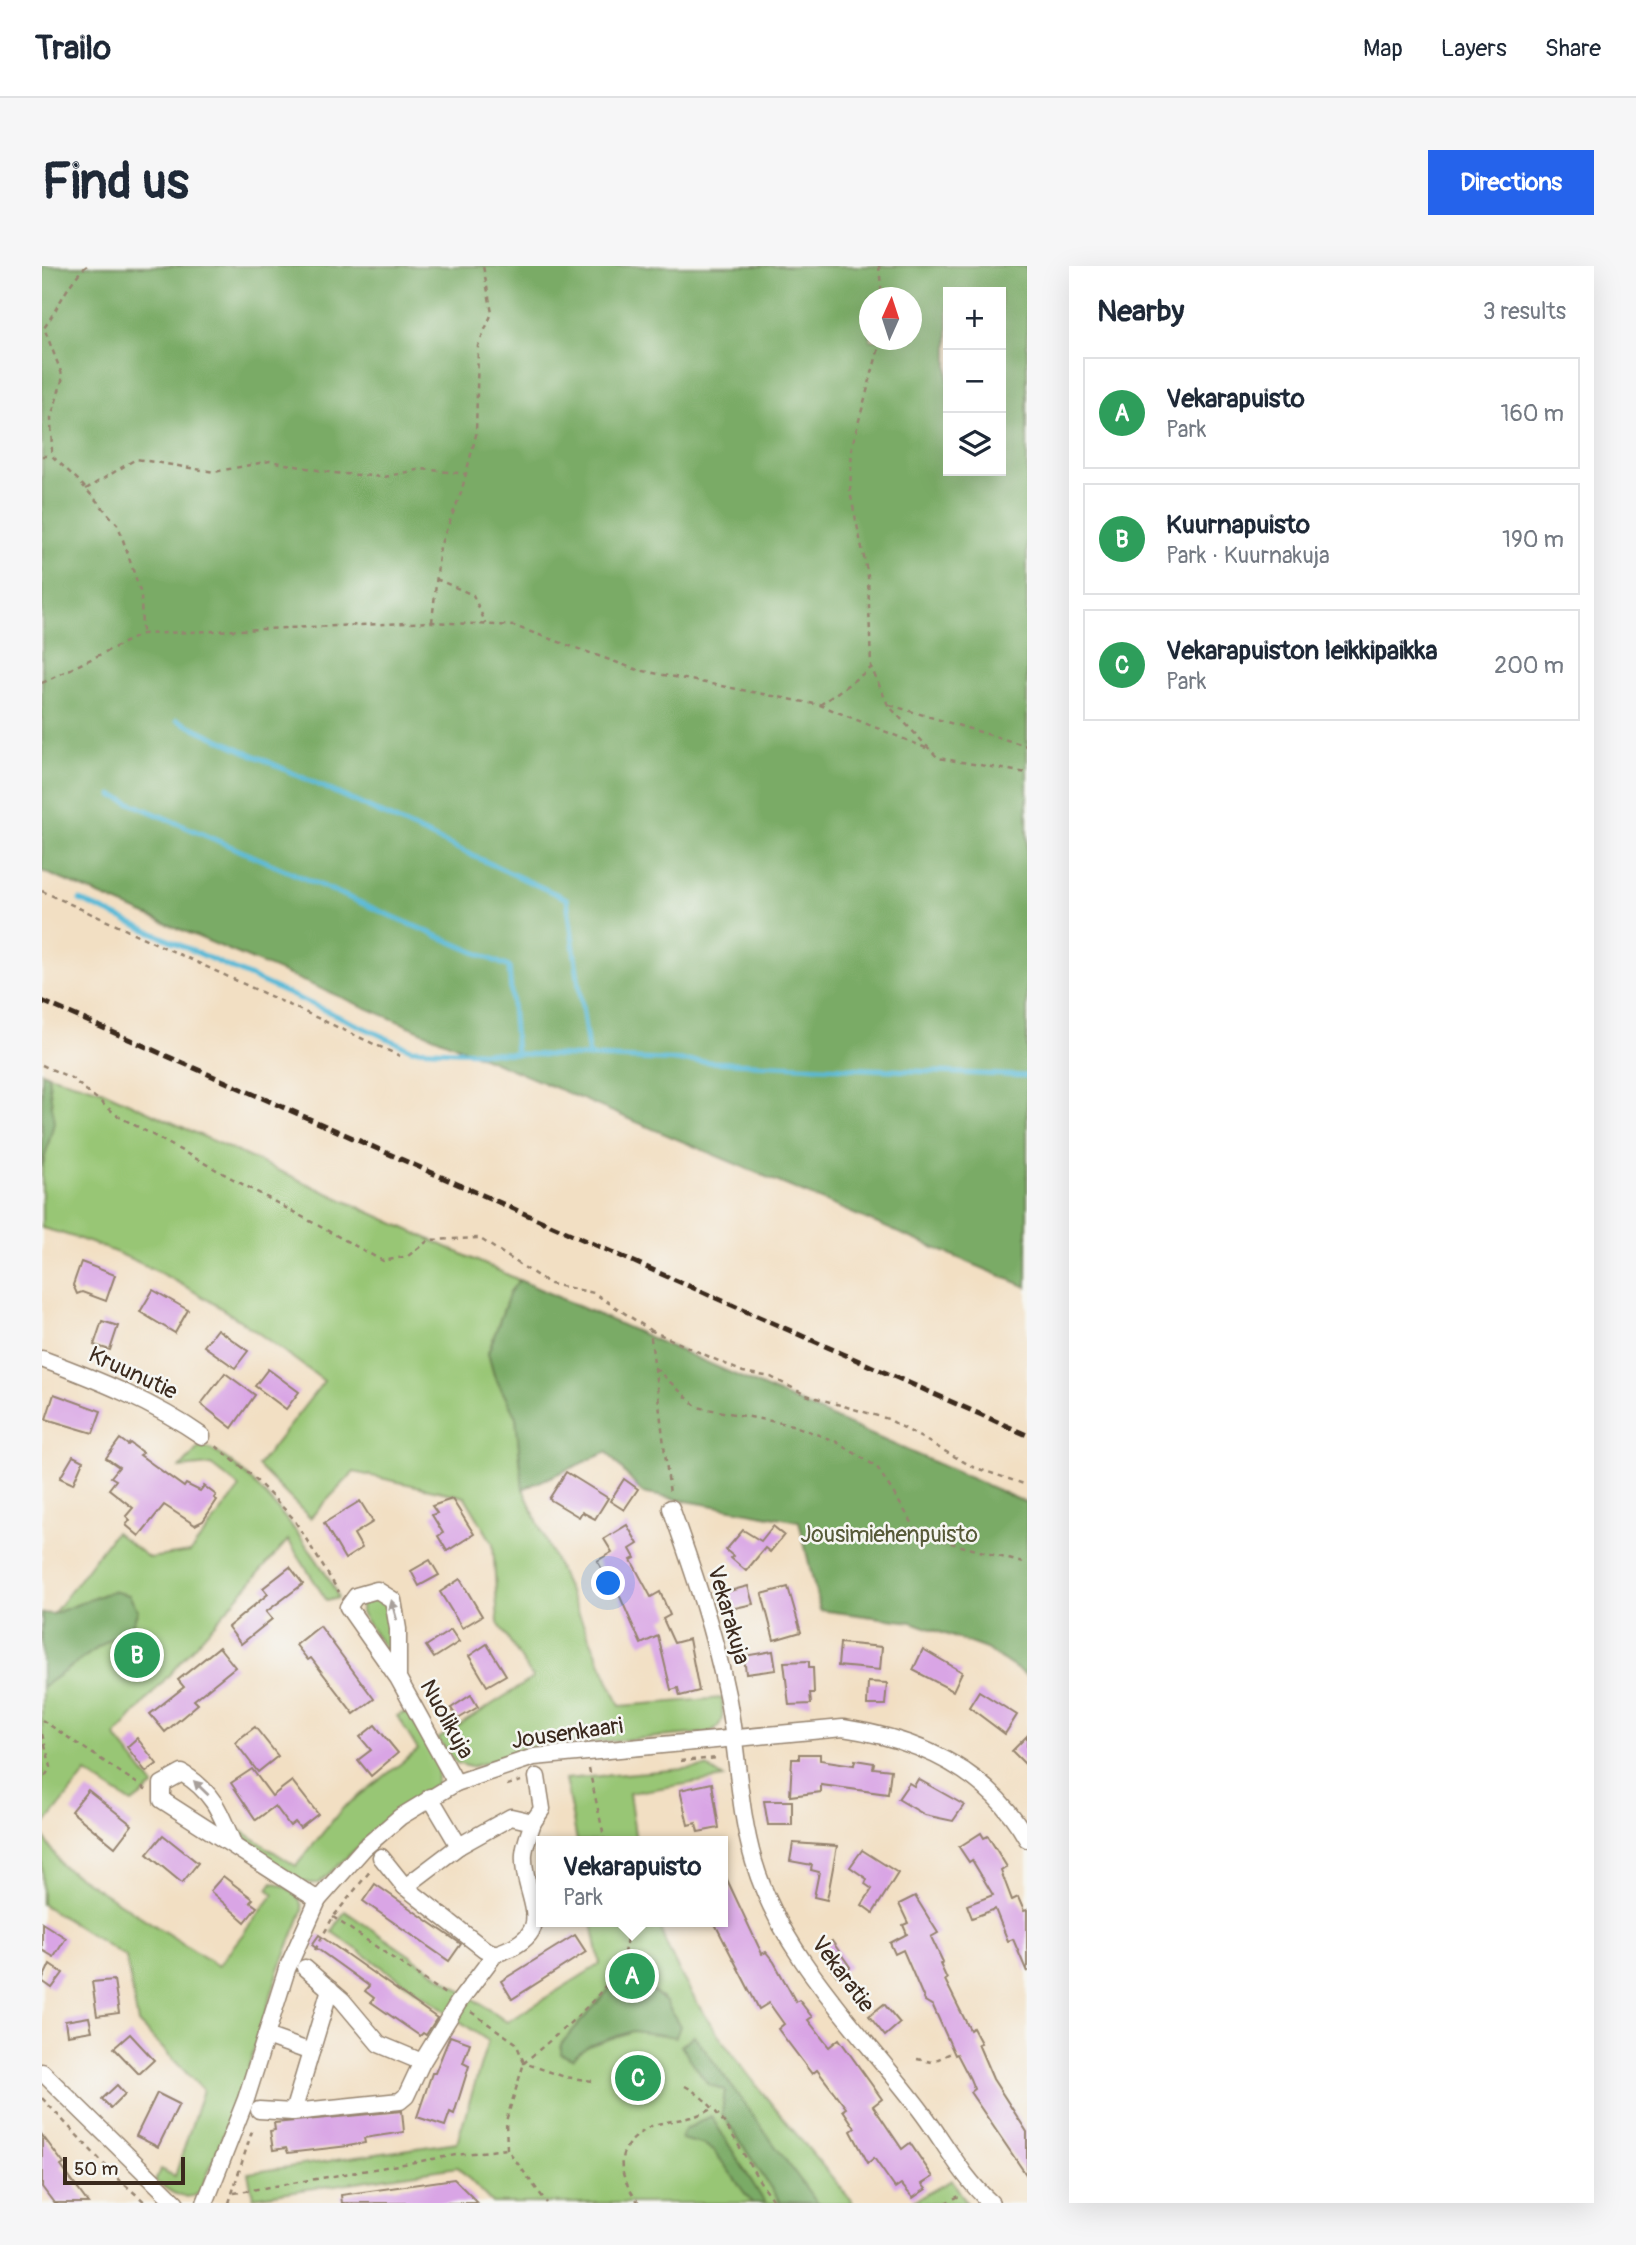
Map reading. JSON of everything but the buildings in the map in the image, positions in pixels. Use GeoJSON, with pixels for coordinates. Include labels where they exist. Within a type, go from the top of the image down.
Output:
{"type":"FeatureCollection","features":[{"type":"Feature","properties":{"kind":"street","name":"Kruunutie"},"geometry":{"type":"LineString","coordinates":[[42,1359],[158,1408],[202,1436]]}},
{"type":"Feature","properties":{"kind":"street","name":"Vekarakuja"},"geometry":{"type":"LineString","coordinates":[[671,1508],[709,1618],[734,1737]]}},
{"type":"Feature","properties":{"kind":"street","name":"Nuolikuja"},"geometry":{"type":"LineString","coordinates":[[398,1678],[398,1629],[393,1600],[377,1590],[356,1596],[348,1607],[398,1678],[456,1783]]}},
{"type":"Feature","properties":{"kind":"street","name":"Jousenkaari"},"geometry":{"type":"LineString","coordinates":[[205,2203],[266,2036],[287,1969],[318,1900],[364,1848],[400,1817],[430,1797],[476,1773],[542,1755],[843,1728],[881,1733],[941,1756],[980,1783],[1010,1814],[1027,1839]]}},
{"type":"Feature","properties":{"kind":"street","name":"Vekaratie"},"geometry":{"type":"LineString","coordinates":[[734,1737],[748,1840],[761,1883],[783,1930],[809,1969],[926,2117],[974,2188],[991,2203]]}},
{"type":"Feature","properties":{"kind":"street"},"geometry":{"type":"LineString","coordinates":[[234,1846],[219,1809],[202,1785],[182,1773],[162,1784],[162,1800],[318,1900]]}},
{"type":"Feature","properties":{"kind":"street"},"geometry":{"type":"LineString","coordinates":[[259,2110],[293,2112],[400,2101],[406,2096],[422,2062],[458,2003],[495,1954],[525,1941],[533,1927],[533,1895],[524,1855],[533,1822],[542,1808],[537,1777]]}},
{"type":"Feature","properties":{"kind":"street"},"geometry":{"type":"LineString","coordinates":[[430,1797],[459,1846]]}},
{"type":"Feature","properties":{"kind":"street"},"geometry":{"type":"LineString","coordinates":[[405,1887],[459,1846],[511,1817],[533,1822]]}},
{"type":"Feature","properties":{"kind":"street"},"geometry":{"type":"LineString","coordinates":[[381,1857],[405,1887],[495,1954]]}},
{"type":"Feature","properties":{"kind":"street"},"geometry":{"type":"LineString","coordinates":[[305,1968],[330,1989],[379,2045],[422,2062]]}},
{"type":"Feature","properties":{"kind":"street"},"geometry":{"type":"LineString","coordinates":[[293,2112],[330,1989]]}},
{"type":"Feature","properties":{"kind":"street"},"geometry":{"type":"LineString","coordinates":[[266,2036],[311,2052]]}},
{"type":"Feature","properties":{"kind":"street"},"geometry":{"type":"LineString","coordinates":[[42,2058],[42,2072],[176,2203]]}},
{"type":"Feature","properties":{"kind":"path"},"geometry":{"type":"LineString","coordinates":[[52,456],[51,418],[63,377],[43,329],[66,297],[74,275],[87,266]]}},
{"type":"Feature","properties":{"kind":"path"},"geometry":{"type":"LineString","coordinates":[[432,622],[440,547],[466,474],[476,435],[478,346],[492,313],[483,266]]}},
{"type":"Feature","properties":{"kind":"path"},"geometry":{"type":"LineString","coordinates":[[879,266],[881,287]]}},
{"type":"Feature","properties":{"kind":"path"},"geometry":{"type":"LineString","coordinates":[[878,350],[852,446],[850,492],[868,576],[871,667],[888,705],[938,758],[1027,773]]}},
{"type":"Feature","properties":{"kind":"path"},"geometry":{"type":"LineString","coordinates":[[42,456],[52,456],[118,525],[141,594],[142,634]]}},
{"type":"Feature","properties":{"kind":"path"},"geometry":{"type":"LineString","coordinates":[[86,489],[136,458],[214,472],[270,461],[333,473],[384,477],[422,469],[466,474]]}},
{"type":"Feature","properties":{"kind":"path"},"geometry":{"type":"LineString","coordinates":[[436,579],[473,595],[486,624]]}},
{"type":"Feature","properties":{"kind":"path"},"geometry":{"type":"LineString","coordinates":[[42,683],[142,634],[432,622],[514,626],[638,670],[820,705],[931,750]]}},
{"type":"Feature","properties":{"kind":"path"},"geometry":{"type":"LineString","coordinates":[[820,705],[871,667]]}},
{"type":"Feature","properties":{"kind":"path"},"geometry":{"type":"LineString","coordinates":[[888,705],[914,715],[936,718],[1027,746]]}},
{"type":"Feature","properties":{"kind":"path"},"geometry":{"type":"LineString","coordinates":[[42,891],[400,1056]]}},
{"type":"Feature","properties":{"kind":"path"},"geometry":{"type":"LineString","coordinates":[[42,1065],[71,1078],[117,1116],[383,1261],[408,1256],[429,1240],[479,1238],[550,1284],[594,1293],[650,1329],[743,1372],[771,1377],[806,1395],[888,1419],[973,1467],[1027,1485]]}},
{"type":"Feature","properties":{"kind":"path"},"geometry":{"type":"LineString","coordinates":[[650,1329],[671,1508]]}},
{"type":"Feature","properties":{"kind":"path"},"geometry":{"type":"LineString","coordinates":[[655,1368],[697,1407],[792,1425],[835,1441],[877,1467],[916,1529],[947,1542],[1027,1564]]}},
{"type":"Feature","properties":{"kind":"path"},"geometry":{"type":"LineString","coordinates":[[202,1436],[251,1475],[293,1518],[348,1607]]}},
{"type":"Feature","properties":{"kind":"path"},"geometry":{"type":"LineString","coordinates":[[42,1720],[162,1800]]}},
{"type":"Feature","properties":{"kind":"path"},"geometry":{"type":"LineString","coordinates":[[42,1734],[51,1766],[42,1782]]}},
{"type":"Feature","properties":{"kind":"path"},"geometry":{"type":"LineString","coordinates":[[589,1769],[604,1836]]}},
{"type":"Feature","properties":{"kind":"path"},"geometry":{"type":"LineString","coordinates":[[305,1968],[332,1917],[381,1857]]}},
{"type":"Feature","properties":{"kind":"path"},"geometry":{"type":"LineString","coordinates":[[332,1917],[516,2043],[524,2063],[565,2077],[592,2081]]}},
{"type":"Feature","properties":{"kind":"path"},"geometry":{"type":"LineString","coordinates":[[547,2203],[507,2149],[506,2121],[524,2063],[598,1994],[618,1970],[627,1941],[624,1927]]}},
{"type":"Feature","properties":{"kind":"path"},"geometry":{"type":"LineString","coordinates":[[917,2059],[932,2062],[953,2052]]}},
{"type":"Feature","properties":{"kind":"path"},"geometry":{"type":"LineString","coordinates":[[685,2086],[711,2109],[775,2203]]}},
{"type":"Feature","properties":{"kind":"path"},"geometry":{"type":"LineString","coordinates":[[42,2098],[117,2177],[146,2203]]}},
{"type":"Feature","properties":{"kind":"path"},"geometry":{"type":"LineString","coordinates":[[639,2203],[626,2185],[620,2161],[627,2143],[651,2126],[698,2117],[711,2109]]}},
{"type":"Feature","properties":{"kind":"path"},"geometry":{"type":"LineString","coordinates":[[229,2203],[259,2110]]}},
{"type":"Feature","properties":{"kind":"path"},"geometry":{"type":"LineString","coordinates":[[232,2194],[360,2170],[507,2149]]}},
{"type":"Feature","properties":{"kind":"green space"},"geometry":{"type":"Polygon","coordinates":[[[42,266],[1027,266],[1027,1287],[42,871],[42,266]]]}},
{"type":"Feature","properties":{"kind":"green space"},"geometry":{"type":"Polygon","coordinates":[[[42,1072],[48,1075],[54,1122],[42,1168],[42,1072]]]}},
{"type":"Feature","properties":{"kind":"green space"},"geometry":{"type":"Polygon","coordinates":[[[48,1075],[101,1090],[519,1280],[510,1292],[488,1353],[494,1375],[516,1417],[523,1489],[620,1706],[722,1698],[720,1724],[707,1733],[549,1746],[470,1767],[456,1763],[438,1739],[533,1678],[498,1623],[493,1544],[465,1497],[354,1472],[310,1518],[258,1466],[324,1381],[225,1311],[157,1271],[121,1254],[42,1228],[42,1168],[54,1122],[48,1075]]]}},
{"type":"Feature","properties":{"kind":"green space","name":"Jousimiehenpuisto"},"geometry":{"type":"Polygon","coordinates":[[[519,1280],[1027,1503],[1027,1676],[986,1649],[912,1622],[820,1610],[799,1521],[642,1493],[607,1452],[523,1489],[516,1417],[494,1375],[488,1353],[510,1292],[519,1280]]]}},
{"type":"Feature","properties":{"kind":"green space"},"geometry":{"type":"Polygon","coordinates":[[[199,1447],[215,1452],[256,1485],[299,1536],[331,1582],[338,1598],[327,1601],[288,1540],[115,1736],[154,1786],[132,1803],[86,1773],[42,1828],[42,1687],[133,1623],[112,1591],[53,1614],[115,1532],[149,1558],[190,1552],[240,1488],[211,1465],[180,1468],[199,1447]]]}},
{"type":"Feature","properties":{"kind":"green space"},"geometry":{"type":"Polygon","coordinates":[[[112,1591],[129,1595],[138,1610],[133,1623],[42,1687],[42,1613],[53,1614],[112,1591]]]}},
{"type":"Feature","properties":{"kind":"green space"},"geometry":{"type":"Polygon","coordinates":[[[375,1594],[387,1600],[393,1661],[361,1613],[361,1601],[375,1594]]]}},
{"type":"Feature","properties":{"kind":"green space"},"geometry":{"type":"Polygon","coordinates":[[[409,1714],[439,1766],[436,1784],[397,1811],[319,1883],[298,1880],[275,1869],[239,1837],[239,1832],[242,1831],[296,1866],[342,1809],[418,1750],[397,1716],[409,1714]]]}},
{"type":"Feature","properties":{"kind":"green space"},"geometry":{"type":"Polygon","coordinates":[[[707,1767],[724,1778],[629,1793],[635,1836],[576,1836],[565,1779],[707,1767]]]}},
{"type":"Feature","properties":{"kind":"green space"},"geometry":{"type":"Polygon","coordinates":[[[42,1833],[62,1866],[218,1966],[274,1894],[268,1889],[273,1882],[292,1892],[300,1900],[303,1911],[280,1967],[239,2097],[200,2193],[194,2196],[187,2197],[171,2192],[155,2181],[160,2169],[175,2176],[203,2090],[138,2023],[126,1957],[42,1904],[42,1833]]]}},
{"type":"Feature","properties":{"kind":"green space"},"geometry":{"type":"Polygon","coordinates":[[[345,1911],[507,2022],[600,1964],[593,1927],[660,1927],[673,1959],[717,2033],[853,2203],[492,2203],[458,2167],[253,2197],[248,2173],[457,2142],[488,2041],[332,1932],[345,1911]]]}},
{"type":"Feature","properties":{"kind":"green space"},"geometry":{"type":"Polygon","coordinates":[[[632,1973],[666,2002],[680,2026],[676,2037],[633,2031],[588,2046],[572,2059],[561,2054],[561,2044],[619,1978],[632,1973]]]}},
{"type":"Feature","properties":{"kind":"green space"},"geometry":{"type":"Polygon","coordinates":[[[694,2035],[817,2203],[780,2202],[722,2114],[725,2090],[708,2084],[681,2046],[694,2035]]]}},
{"type":"Feature","properties":{"kind":"green space"},"geometry":{"type":"Polygon","coordinates":[[[711,2116],[765,2203],[752,2203],[715,2152],[705,2145],[681,2139],[684,2130],[711,2116]]]}},
{"type":"Feature","properties":{"kind":"green space"},"geometry":{"type":"Polygon","coordinates":[[[952,2180],[967,2203],[910,2203],[952,2180]]]}},
{"type":"Feature","properties":{"kind":"waterway"},"geometry":{"type":"LineString","coordinates":[[177,720],[567,899],[589,1057]]}},
{"type":"Feature","properties":{"kind":"waterway"},"geometry":{"type":"LineString","coordinates":[[112,795],[509,967],[516,1054]]}},
{"type":"Feature","properties":{"kind":"waterway"},"geometry":{"type":"LineString","coordinates":[[80,900],[411,1049],[1027,1076]]}},
{"type":"Feature","properties":{"kind":"railway"},"geometry":{"type":"LineString","coordinates":[[42,1001],[1027,1435]]}},
{"type":"Feature","properties":{"kind":"place","name":"Kuurnapuisto"},"geometry":{"type":"Point","coordinates":[137,1655]}},
{"type":"Feature","properties":{"kind":"place","name":"Vekarapuisto"},"geometry":{"type":"Point","coordinates":[632,1976]}},
{"type":"Feature","properties":{"kind":"place","name":"Vekarapuiston leikkipaikka"},"geometry":{"type":"Point","coordinates":[638,2078]}}]}
